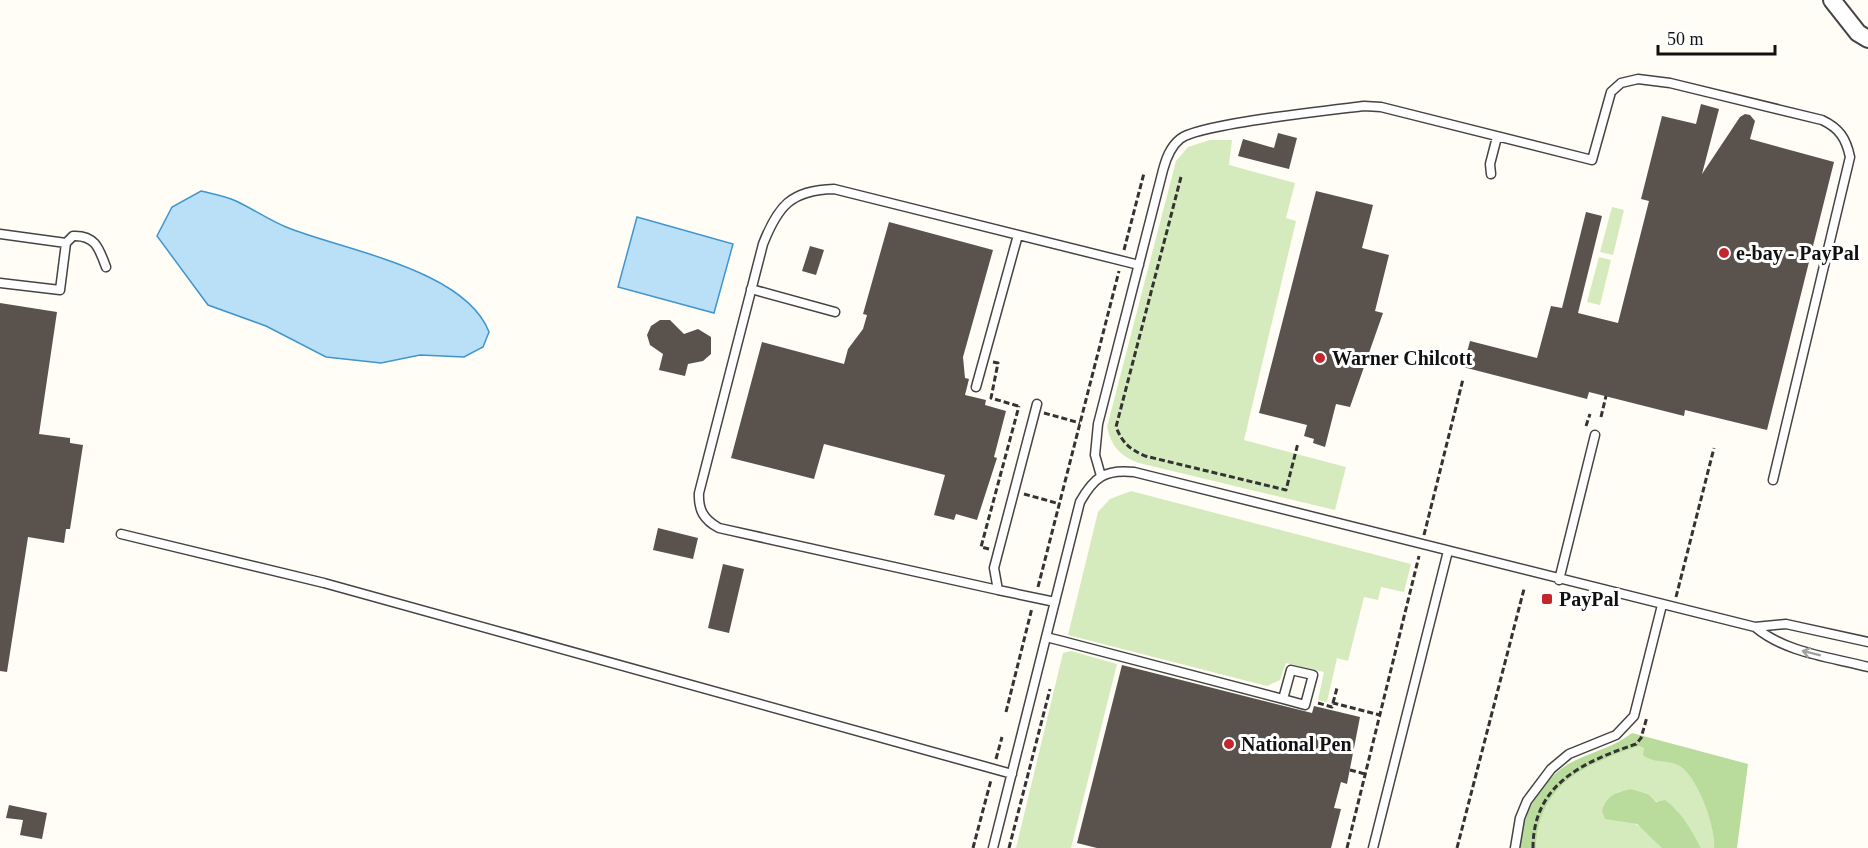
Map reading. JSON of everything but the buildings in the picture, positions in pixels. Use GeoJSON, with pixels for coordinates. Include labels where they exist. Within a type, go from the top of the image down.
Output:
{"type":"FeatureCollection","features":[{"type":"Feature","properties":{"kind":"street"},"geometry":{"type":"LineString","coordinates":[[1832,0],[1840,12],[1868,39]]}},
{"type":"Feature","properties":{"kind":"lane"},"geometry":{"type":"LineString","coordinates":[[1101,476],[1095,455],[1098,424],[1168,152],[1179,139],[1189,133],[1364,105],[1381,107],[1592,160],[1611,92],[1621,83],[1638,79],[1670,83],[1822,120],[1835,126],[1842,134],[1850,157],[1773,480]]}},
{"type":"Feature","properties":{"kind":"lane"},"geometry":{"type":"LineString","coordinates":[[1491,174],[1490,164],[1497,136]]}},
{"type":"Feature","properties":{"kind":"lane"},"geometry":{"type":"LineString","coordinates":[[1055,602],[719,528],[702,514],[698,503],[699,493],[751,289],[773,218],[796,195],[806,191],[834,189],[1139,265]]}},
{"type":"Feature","properties":{"kind":"lane"},"geometry":{"type":"LineString","coordinates":[[0,234],[66,243]]}},
{"type":"Feature","properties":{"kind":"lane"},"geometry":{"type":"LineString","coordinates":[[976,387],[1018,235]]}},
{"type":"Feature","properties":{"kind":"lane"},"geometry":{"type":"LineString","coordinates":[[0,283],[60,290],[66,243],[73,236],[85,236],[93,240],[106,267]]}},
{"type":"Feature","properties":{"kind":"lane"},"geometry":{"type":"LineString","coordinates":[[751,289],[835,312]]}},
{"type":"Feature","properties":{"kind":"lane"},"geometry":{"type":"LineString","coordinates":[[998,590],[994,568],[1036,407]]}},
{"type":"Feature","properties":{"kind":"lane"},"geometry":{"type":"LineString","coordinates":[[1559,580],[1595,435]]}},
{"type":"Feature","properties":{"kind":"lane"},"geometry":{"type":"LineString","coordinates":[[993,848],[1080,502],[1089,485],[1101,476],[1116,470],[1134,471],[1559,580],[1755,627],[1785,624],[1866,641]]}},
{"type":"Feature","properties":{"kind":"lane"},"geometry":{"type":"LineString","coordinates":[[121,534],[324,583],[1012,774]]}},
{"type":"Feature","properties":{"kind":"lane"},"geometry":{"type":"LineString","coordinates":[[1373,848],[1448,551]]}},
{"type":"Feature","properties":{"kind":"lane"},"geometry":{"type":"LineString","coordinates":[[1515,848],[1520,818],[1542,779],[1569,754],[1616,735],[1634,716],[1662,605]]}},
{"type":"Feature","properties":{"kind":"lane"},"geometry":{"type":"LineString","coordinates":[[1755,627],[1772,641],[1868,669]]}},
{"type":"Feature","properties":{"kind":"lane"},"geometry":{"type":"LineString","coordinates":[[1046,637],[1305,705],[1313,675],[1291,670],[1283,699]]}},
{"type":"Feature","properties":{"kind":"path"},"geometry":{"type":"LineString","coordinates":[[1006,712],[1144,173]]}},
{"type":"Feature","properties":{"kind":"path"},"geometry":{"type":"LineString","coordinates":[[1181,177],[1116,427],[1119,435],[1126,446],[1145,456],[1286,490],[1298,443]]}},
{"type":"Feature","properties":{"kind":"path"},"geometry":{"type":"LineString","coordinates":[[984,360],[998,363],[991,398],[1019,406],[1036,407],[1080,423]]}},
{"type":"Feature","properties":{"kind":"path"},"geometry":{"type":"LineString","coordinates":[[1347,848],[1462,379]]}},
{"type":"Feature","properties":{"kind":"path"},"geometry":{"type":"LineString","coordinates":[[1601,417],[1606,396]]}},
{"type":"Feature","properties":{"kind":"path"},"geometry":{"type":"LineString","coordinates":[[999,551],[981,547],[1019,406]]}},
{"type":"Feature","properties":{"kind":"path"},"geometry":{"type":"LineString","coordinates":[[997,488],[1060,504]]}},
{"type":"Feature","properties":{"kind":"path"},"geometry":{"type":"LineString","coordinates":[[1457,848],[1524,589]]}},
{"type":"Feature","properties":{"kind":"path"},"geometry":{"type":"LineString","coordinates":[[1009,848],[1050,688]]}},
{"type":"Feature","properties":{"kind":"path"},"geometry":{"type":"LineString","coordinates":[[1306,700],[1332,707],[1337,688]]}},
{"type":"Feature","properties":{"kind":"path"},"geometry":{"type":"LineString","coordinates":[[1334,703],[1380,715]]}},
{"type":"Feature","properties":{"kind":"path"},"geometry":{"type":"LineString","coordinates":[[973,848],[1002,737]]}},
{"type":"Feature","properties":{"kind":"path"},"geometry":{"type":"LineString","coordinates":[[1350,770],[1365,774]]}},
{"type":"Feature","properties":{"kind":"green space"},"geometry":{"type":"Polygon","coordinates":[[[1210,140],[1232,140],[1229,165],[1295,183],[1286,218],[1296,221],[1244,440],[1346,467],[1335,510],[1139,463],[1127,458],[1118,450],[1109,434],[1107,427],[1176,161],[1188,147],[1210,140]]]}},
{"type":"Feature","properties":{"kind":"green space"},"geometry":{"type":"Polygon","coordinates":[[[1612,207],[1624,210],[1613,255],[1600,252],[1612,207]]]}},
{"type":"Feature","properties":{"kind":"green space"},"geometry":{"type":"Polygon","coordinates":[[[1599,257],[1611,260],[1600,305],[1587,302],[1599,257]]]}},
{"type":"Feature","properties":{"kind":"green space"},"geometry":{"type":"Polygon","coordinates":[[[1131,491],[1411,564],[1404,592],[1381,587],[1378,600],[1364,597],[1348,661],[1337,658],[1327,702],[1318,700],[1324,672],[1286,663],[1280,680],[1267,686],[1068,635],[1098,512],[1110,499],[1131,491]]]}},
{"type":"Feature","properties":{"kind":"green space"},"geometry":{"type":"Polygon","coordinates":[[[1071,651],[1117,664],[1071,848],[1016,848],[1063,653],[1071,651]]]}},
{"type":"Feature","properties":{"kind":"green space"},"geometry":{"type":"Polygon","coordinates":[[[1632,733],[1748,764],[1737,848],[1714,848],[1712,828],[1704,802],[1692,779],[1678,765],[1652,760],[1643,755],[1644,748],[1639,746],[1583,769],[1568,780],[1546,807],[1539,826],[1536,848],[1520,848],[1524,822],[1529,809],[1553,776],[1574,761],[1632,733]]]}},
{"type":"Feature","properties":{"kind":"green space"},"geometry":{"type":"Polygon","coordinates":[[[1639,746],[1681,767],[1694,782],[1709,816],[1714,848],[1701,848],[1676,809],[1653,800],[1648,794],[1631,789],[1618,792],[1604,805],[1650,834],[1662,848],[1536,848],[1539,826],[1546,807],[1568,780],[1583,769],[1639,746]]]}},
{"type":"Feature","properties":{"kind":"green space"},"geometry":{"type":"Polygon","coordinates":[[[1631,789],[1648,794],[1656,802],[1665,800],[1671,805],[1686,822],[1701,848],[1662,848],[1637,824],[1605,819],[1602,811],[1609,798],[1616,793],[1631,789]]]}},
{"type":"Feature","properties":{"kind":"water"},"geometry":{"type":"Polygon","coordinates":[[[201,191],[236,201],[286,227],[400,264],[429,277],[455,292],[476,310],[489,332],[483,347],[464,357],[420,355],[381,363],[326,357],[266,326],[208,305],[157,236],[172,207],[201,191]]]}},
{"type":"Feature","properties":{"kind":"water"},"geometry":{"type":"Polygon","coordinates":[[[637,217],[733,244],[714,313],[618,287],[637,217]]]}},
{"type":"Feature","properties":{"kind":"place","name":"e-bay - PayPal"},"geometry":{"type":"Point","coordinates":[1724,253]}},
{"type":"Feature","properties":{"kind":"place","name":"Warner Chilcott"},"geometry":{"type":"Point","coordinates":[1320,358]}},
{"type":"Feature","properties":{"kind":"place","name":"PayPal"},"geometry":{"type":"Point","coordinates":[1547,599]}},
{"type":"Feature","properties":{"kind":"place","name":"National Pen"},"geometry":{"type":"Point","coordinates":[1229,744]}}]}
